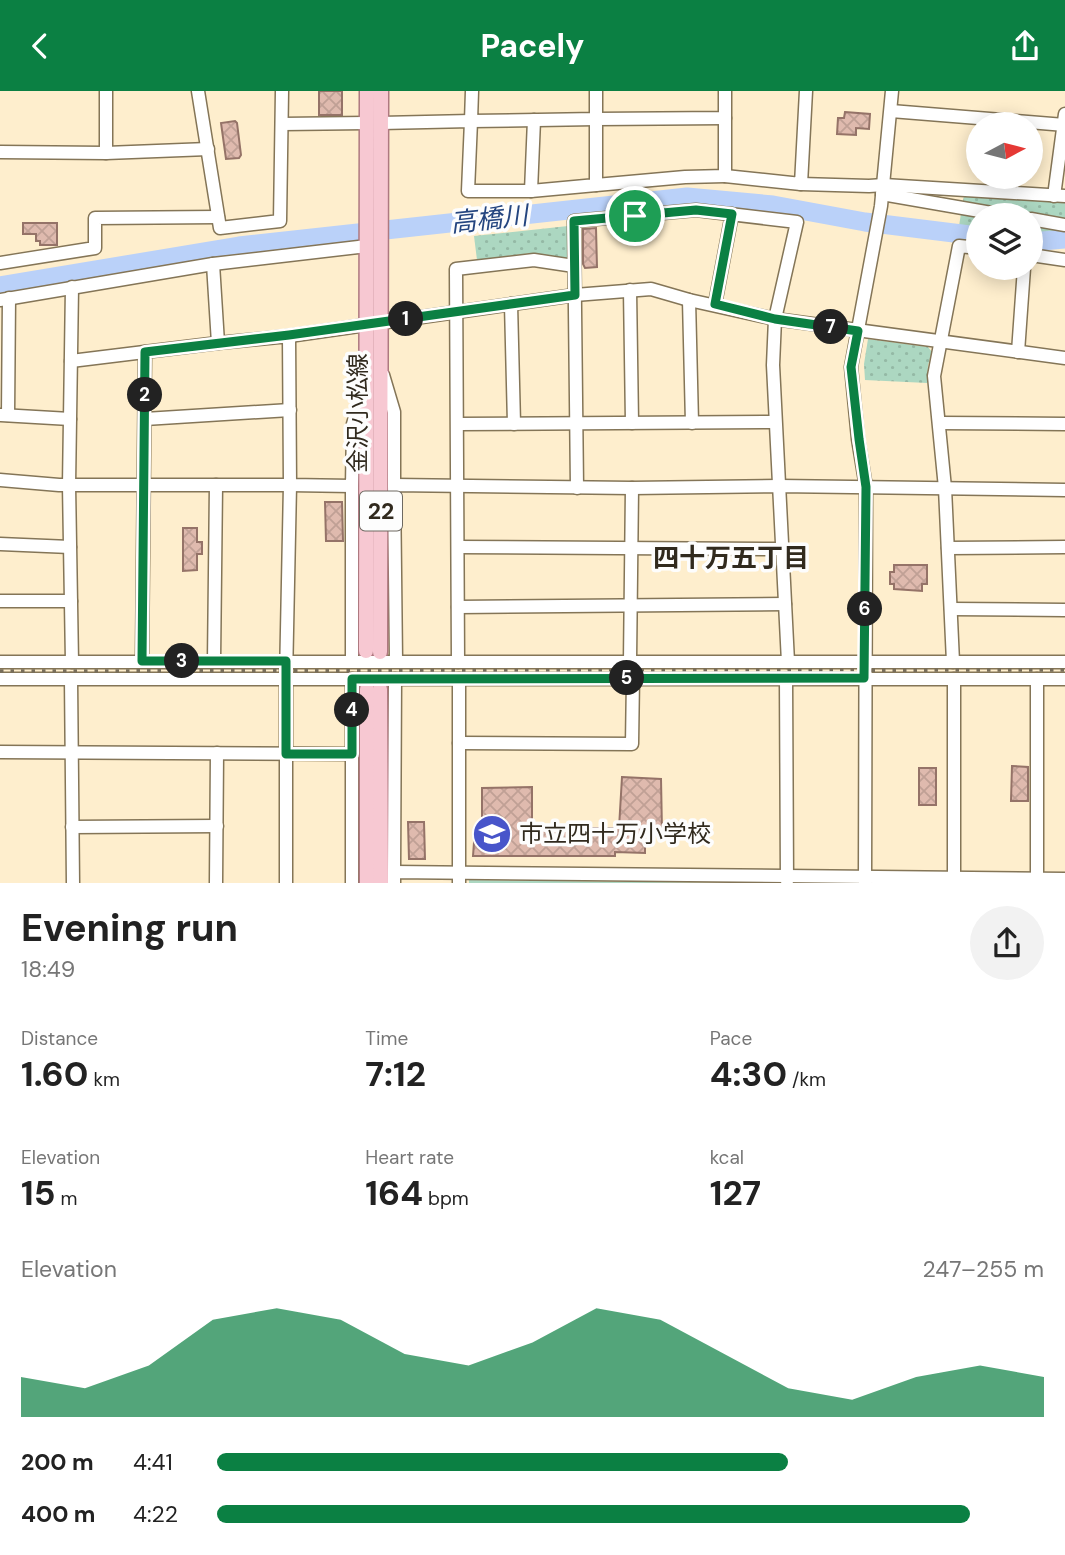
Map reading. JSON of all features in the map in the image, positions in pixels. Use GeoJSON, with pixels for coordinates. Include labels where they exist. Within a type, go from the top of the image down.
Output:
{"type":"FeatureCollection","features":[{"type":"Feature","properties":{"kind":"main road","name":"22"},"geometry":{"type":"LineString","coordinates":[[367,91],[374,123],[375,224],[372,244]]}},
{"type":"Feature","properties":{"kind":"main road","name":"22"},"geometry":{"type":"LineString","coordinates":[[374,123],[381,91]]}},
{"type":"Feature","properties":{"kind":"main road","name":"金沢小松線"},"geometry":{"type":"LineString","coordinates":[[372,244],[375,323],[382,371],[373,651],[368,378],[375,323]]}},
{"type":"Feature","properties":{"kind":"main road"},"geometry":{"type":"LineString","coordinates":[[368,883],[373,689],[381,883]]}},
{"type":"Feature","properties":{"kind":"street"},"geometry":{"type":"LineString","coordinates":[[106,91],[106,153]]}},
{"type":"Feature","properties":{"kind":"street"},"geometry":{"type":"LineString","coordinates":[[198,91],[220,228],[280,221],[282,91]]}},
{"type":"Feature","properties":{"kind":"street"},"geometry":{"type":"LineString","coordinates":[[472,91],[468,191],[531,191],[725,176],[801,184],[869,186],[884,195],[966,209]]}},
{"type":"Feature","properties":{"kind":"street"},"geometry":{"type":"LineString","coordinates":[[596,91],[596,185]]}},
{"type":"Feature","properties":{"kind":"street"},"geometry":{"type":"LineString","coordinates":[[724,91],[725,176]]}},
{"type":"Feature","properties":{"kind":"street"},"geometry":{"type":"LineString","coordinates":[[801,184],[806,91]]}},
{"type":"Feature","properties":{"kind":"street"},"geometry":{"type":"LineString","coordinates":[[865,880],[866,487],[851,367],[884,195],[892,91]]}},
{"type":"Feature","properties":{"kind":"street"},"geometry":{"type":"LineString","coordinates":[[884,195],[1059,196],[1065,121],[891,111]]}},
{"type":"Feature","properties":{"kind":"street"},"geometry":{"type":"LineString","coordinates":[[282,124],[725,118]]}},
{"type":"Feature","properties":{"kind":"street"},"geometry":{"type":"LineString","coordinates":[[531,191],[534,120]]}},
{"type":"Feature","properties":{"kind":"street"},"geometry":{"type":"LineString","coordinates":[[0,152],[106,153],[208,149]]}},
{"type":"Feature","properties":{"kind":"street"},"geometry":{"type":"LineString","coordinates":[[577,488],[574,221],[696,210],[797,222],[775,319],[773,365],[788,662]]}},
{"type":"Feature","properties":{"kind":"street"},"geometry":{"type":"LineString","coordinates":[[715,304],[732,214]]}},
{"type":"Feature","properties":{"kind":"street"},"geometry":{"type":"LineString","coordinates":[[0,263],[95,248],[94,218],[218,217]]}},
{"type":"Feature","properties":{"kind":"street"},"geometry":{"type":"LineString","coordinates":[[1043,221],[1065,225]]}},
{"type":"Feature","properties":{"kind":"street"},"geometry":{"type":"LineString","coordinates":[[70,419],[4,415],[5,299],[213,264],[372,244]]}},
{"type":"Feature","properties":{"kind":"street"},"geometry":{"type":"LineString","coordinates":[[953,662],[945,488],[934,376],[958,246],[966,247]]}},
{"type":"Feature","properties":{"kind":"street"},"geometry":{"type":"LineString","coordinates":[[1043,257],[1065,260]]}},
{"type":"Feature","properties":{"kind":"street"},"geometry":{"type":"LineString","coordinates":[[458,662],[456,269],[534,260],[574,266]]}},
{"type":"Feature","properties":{"kind":"street"},"geometry":{"type":"LineString","coordinates":[[213,264],[218,343]]}},
{"type":"Feature","properties":{"kind":"street"},"geometry":{"type":"LineString","coordinates":[[1018,352],[1023,280]]}},
{"type":"Feature","properties":{"kind":"street"},"geometry":{"type":"LineString","coordinates":[[72,287],[69,485],[72,662]]}},
{"type":"Feature","properties":{"kind":"street"},"geometry":{"type":"LineString","coordinates":[[71,361],[289,335],[575,295],[651,289],[775,319],[1065,358]]}},
{"type":"Feature","properties":{"kind":"street"},"geometry":{"type":"LineString","coordinates":[[631,290],[632,423]]}},
{"type":"Feature","properties":{"kind":"street"},"geometry":{"type":"LineString","coordinates":[[689,300],[692,423]]}},
{"type":"Feature","properties":{"kind":"street"},"geometry":{"type":"LineString","coordinates":[[511,304],[514,424]]}},
{"type":"Feature","properties":{"kind":"street"},"geometry":{"type":"LineString","coordinates":[[286,883],[289,335]]}},
{"type":"Feature","properties":{"kind":"street"},"geometry":{"type":"LineString","coordinates":[[142,661],[145,352]]}},
{"type":"Feature","properties":{"kind":"street"},"geometry":{"type":"LineString","coordinates":[[382,371],[394,412],[396,661]]}},
{"type":"Feature","properties":{"kind":"street"},"geometry":{"type":"LineString","coordinates":[[352,661],[353,424],[368,378]]}},
{"type":"Feature","properties":{"kind":"street"},"geometry":{"type":"LineString","coordinates":[[145,419],[290,410]]}},
{"type":"Feature","properties":{"kind":"street"},"geometry":{"type":"LineString","coordinates":[[458,424],[775,422]]}},
{"type":"Feature","properties":{"kind":"street"},"geometry":{"type":"LineString","coordinates":[[940,423],[1065,424]]}},
{"type":"Feature","properties":{"kind":"street"},"geometry":{"type":"LineString","coordinates":[[0,480],[69,485],[352,486]]}},
{"type":"Feature","properties":{"kind":"street"},"geometry":{"type":"LineString","coordinates":[[214,661],[216,485]]}},
{"type":"Feature","properties":{"kind":"street"},"geometry":{"type":"LineString","coordinates":[[394,485],[1065,489]]}},
{"type":"Feature","properties":{"kind":"street"},"geometry":{"type":"LineString","coordinates":[[630,661],[632,488]]}},
{"type":"Feature","properties":{"kind":"street"},"geometry":{"type":"LineString","coordinates":[[0,544],[70,547]]}},
{"type":"Feature","properties":{"kind":"street"},"geometry":{"type":"LineString","coordinates":[[458,547],[782,549]]}},
{"type":"Feature","properties":{"kind":"street"},"geometry":{"type":"LineString","coordinates":[[948,548],[1065,547]]}},
{"type":"Feature","properties":{"kind":"street"},"geometry":{"type":"LineString","coordinates":[[0,601],[71,601]]}},
{"type":"Feature","properties":{"kind":"street"},"geometry":{"type":"LineString","coordinates":[[458,607],[785,604]]}},
{"type":"Feature","properties":{"kind":"street"},"geometry":{"type":"LineString","coordinates":[[951,609],[1065,610]]}},
{"type":"Feature","properties":{"kind":"street"},"geometry":{"type":"LineString","coordinates":[[0,662],[1065,662]]}},
{"type":"Feature","properties":{"kind":"street"},"geometry":{"type":"LineString","coordinates":[[459,743],[632,744],[633,678]]}},
{"type":"Feature","properties":{"kind":"street"},"geometry":{"type":"LineString","coordinates":[[786,678],[787,879]]}},
{"type":"Feature","properties":{"kind":"street"},"geometry":{"type":"LineString","coordinates":[[0,679],[1065,678]]}},
{"type":"Feature","properties":{"kind":"street"},"geometry":{"type":"LineString","coordinates":[[71,679],[73,883]]}},
{"type":"Feature","properties":{"kind":"street"},"geometry":{"type":"LineString","coordinates":[[352,679],[352,883]]}},
{"type":"Feature","properties":{"kind":"street"},"geometry":{"type":"LineString","coordinates":[[396,679],[394,878],[954,881],[1065,879]]}},
{"type":"Feature","properties":{"kind":"street"},"geometry":{"type":"LineString","coordinates":[[459,679],[459,878]]}},
{"type":"Feature","properties":{"kind":"street"},"geometry":{"type":"LineString","coordinates":[[954,679],[954,881]]}},
{"type":"Feature","properties":{"kind":"street"},"geometry":{"type":"LineString","coordinates":[[1037,679],[1037,881]]}},
{"type":"Feature","properties":{"kind":"street"},"geometry":{"type":"LineString","coordinates":[[0,752],[352,754]]}},
{"type":"Feature","properties":{"kind":"street"},"geometry":{"type":"LineString","coordinates":[[216,883],[217,753]]}},
{"type":"Feature","properties":{"kind":"street"},"geometry":{"type":"LineString","coordinates":[[72,827],[217,826]]}},
{"type":"Feature","properties":{"kind":"green space"},"geometry":{"type":"Polygon","coordinates":[[[964,195],[1065,202],[1065,232],[1043,234],[1043,203],[966,203],[966,227],[959,226],[964,195]]]}},
{"type":"Feature","properties":{"kind":"green space"},"geometry":{"type":"Polygon","coordinates":[[[568,226],[568,259],[532,253],[477,260],[474,236],[568,226]]]}},
{"type":"Feature","properties":{"kind":"green space"},"geometry":{"type":"Polygon","coordinates":[[[868,339],[928,347],[932,352],[927,383],[865,380],[864,364],[868,339]]]}},
{"type":"Feature","properties":{"kind":"green space"},"geometry":{"type":"Polygon","coordinates":[[[469,880],[740,883],[469,883],[469,880]]]}},
{"type":"Feature","properties":{"kind":"building"},"geometry":{"type":"Polygon","coordinates":[[[319,91],[342,91],[342,115],[319,115],[319,91]]]}},
{"type":"Feature","properties":{"kind":"building"},"geometry":{"type":"Polygon","coordinates":[[[845,112],[870,114],[869,129],[856,128],[856,135],[837,134],[838,118],[844,118],[845,112]]]}},
{"type":"Feature","properties":{"kind":"building"},"geometry":{"type":"Polygon","coordinates":[[[235,121],[241,155],[239,158],[226,159],[221,123],[235,121]]]}},
{"type":"Feature","properties":{"kind":"building"},"geometry":{"type":"Polygon","coordinates":[[[23,223],[57,223],[57,245],[40,245],[40,241],[36,241],[36,234],[23,234],[23,223]]]}},
{"type":"Feature","properties":{"kind":"building"},"geometry":{"type":"Polygon","coordinates":[[[596,228],[597,267],[585,268],[583,229],[596,228]]]}},
{"type":"Feature","properties":{"kind":"building"},"geometry":{"type":"Polygon","coordinates":[[[325,502],[342,502],[343,541],[326,541],[325,502]]]}},
{"type":"Feature","properties":{"kind":"building"},"geometry":{"type":"Polygon","coordinates":[[[183,528],[197,528],[197,542],[202,542],[202,554],[197,554],[197,570],[183,571],[183,528]]]}},
{"type":"Feature","properties":{"kind":"building"},"geometry":{"type":"Polygon","coordinates":[[[894,565],[927,565],[927,584],[922,584],[922,591],[894,589],[894,584],[890,584],[890,572],[894,572],[894,565]]]}},
{"type":"Feature","properties":{"kind":"building"},"geometry":{"type":"Polygon","coordinates":[[[1012,766],[1028,767],[1028,801],[1011,801],[1012,766]]]}},
{"type":"Feature","properties":{"kind":"building"},"geometry":{"type":"Polygon","coordinates":[[[919,768],[936,768],[936,805],[919,805],[919,768]]]}},
{"type":"Feature","properties":{"kind":"building"},"geometry":{"type":"Polygon","coordinates":[[[622,777],[661,779],[662,831],[645,831],[645,853],[615,852],[615,856],[473,856],[475,829],[482,828],[482,788],[532,787],[532,828],[619,828],[622,777]]]}},
{"type":"Feature","properties":{"kind":"building"},"geometry":{"type":"Polygon","coordinates":[[[408,822],[424,822],[425,859],[409,859],[408,822]]]}},
{"type":"Feature","properties":{"kind":"waterway","name":"高橋川"},"geometry":{"type":"LineString","coordinates":[[0,286],[239,246],[687,197],[773,205],[865,222],[966,235]]}},
{"type":"Feature","properties":{"kind":"waterway","name":"高橋川"},"geometry":{"type":"LineString","coordinates":[[1043,241],[1065,239]]}},
{"type":"Feature","properties":{"kind":"railway"},"geometry":{"type":"LineString","coordinates":[[0,671],[1065,670]]}},
{"type":"Feature","properties":{"kind":"place","name":"市立四十万小学校"},"geometry":{"type":"Point","coordinates":[492,834]}},
{"type":"Feature","properties":{"kind":"district","name":"四十万五丁目"},"geometry":{"type":"Point","coordinates":[731,558]}},
{"type":"Feature","properties":{"kind":"route"},"geometry":{"type":"LineString","coordinates":[[696,210],[732,214],[715,304],[775,319],[858,331],[851,367],[866,487],[864,678],[352,679],[352,754],[286,754],[286,661],[142,661],[145,352],[575,295],[574,221],[635,216],[696,210]]}}]}
